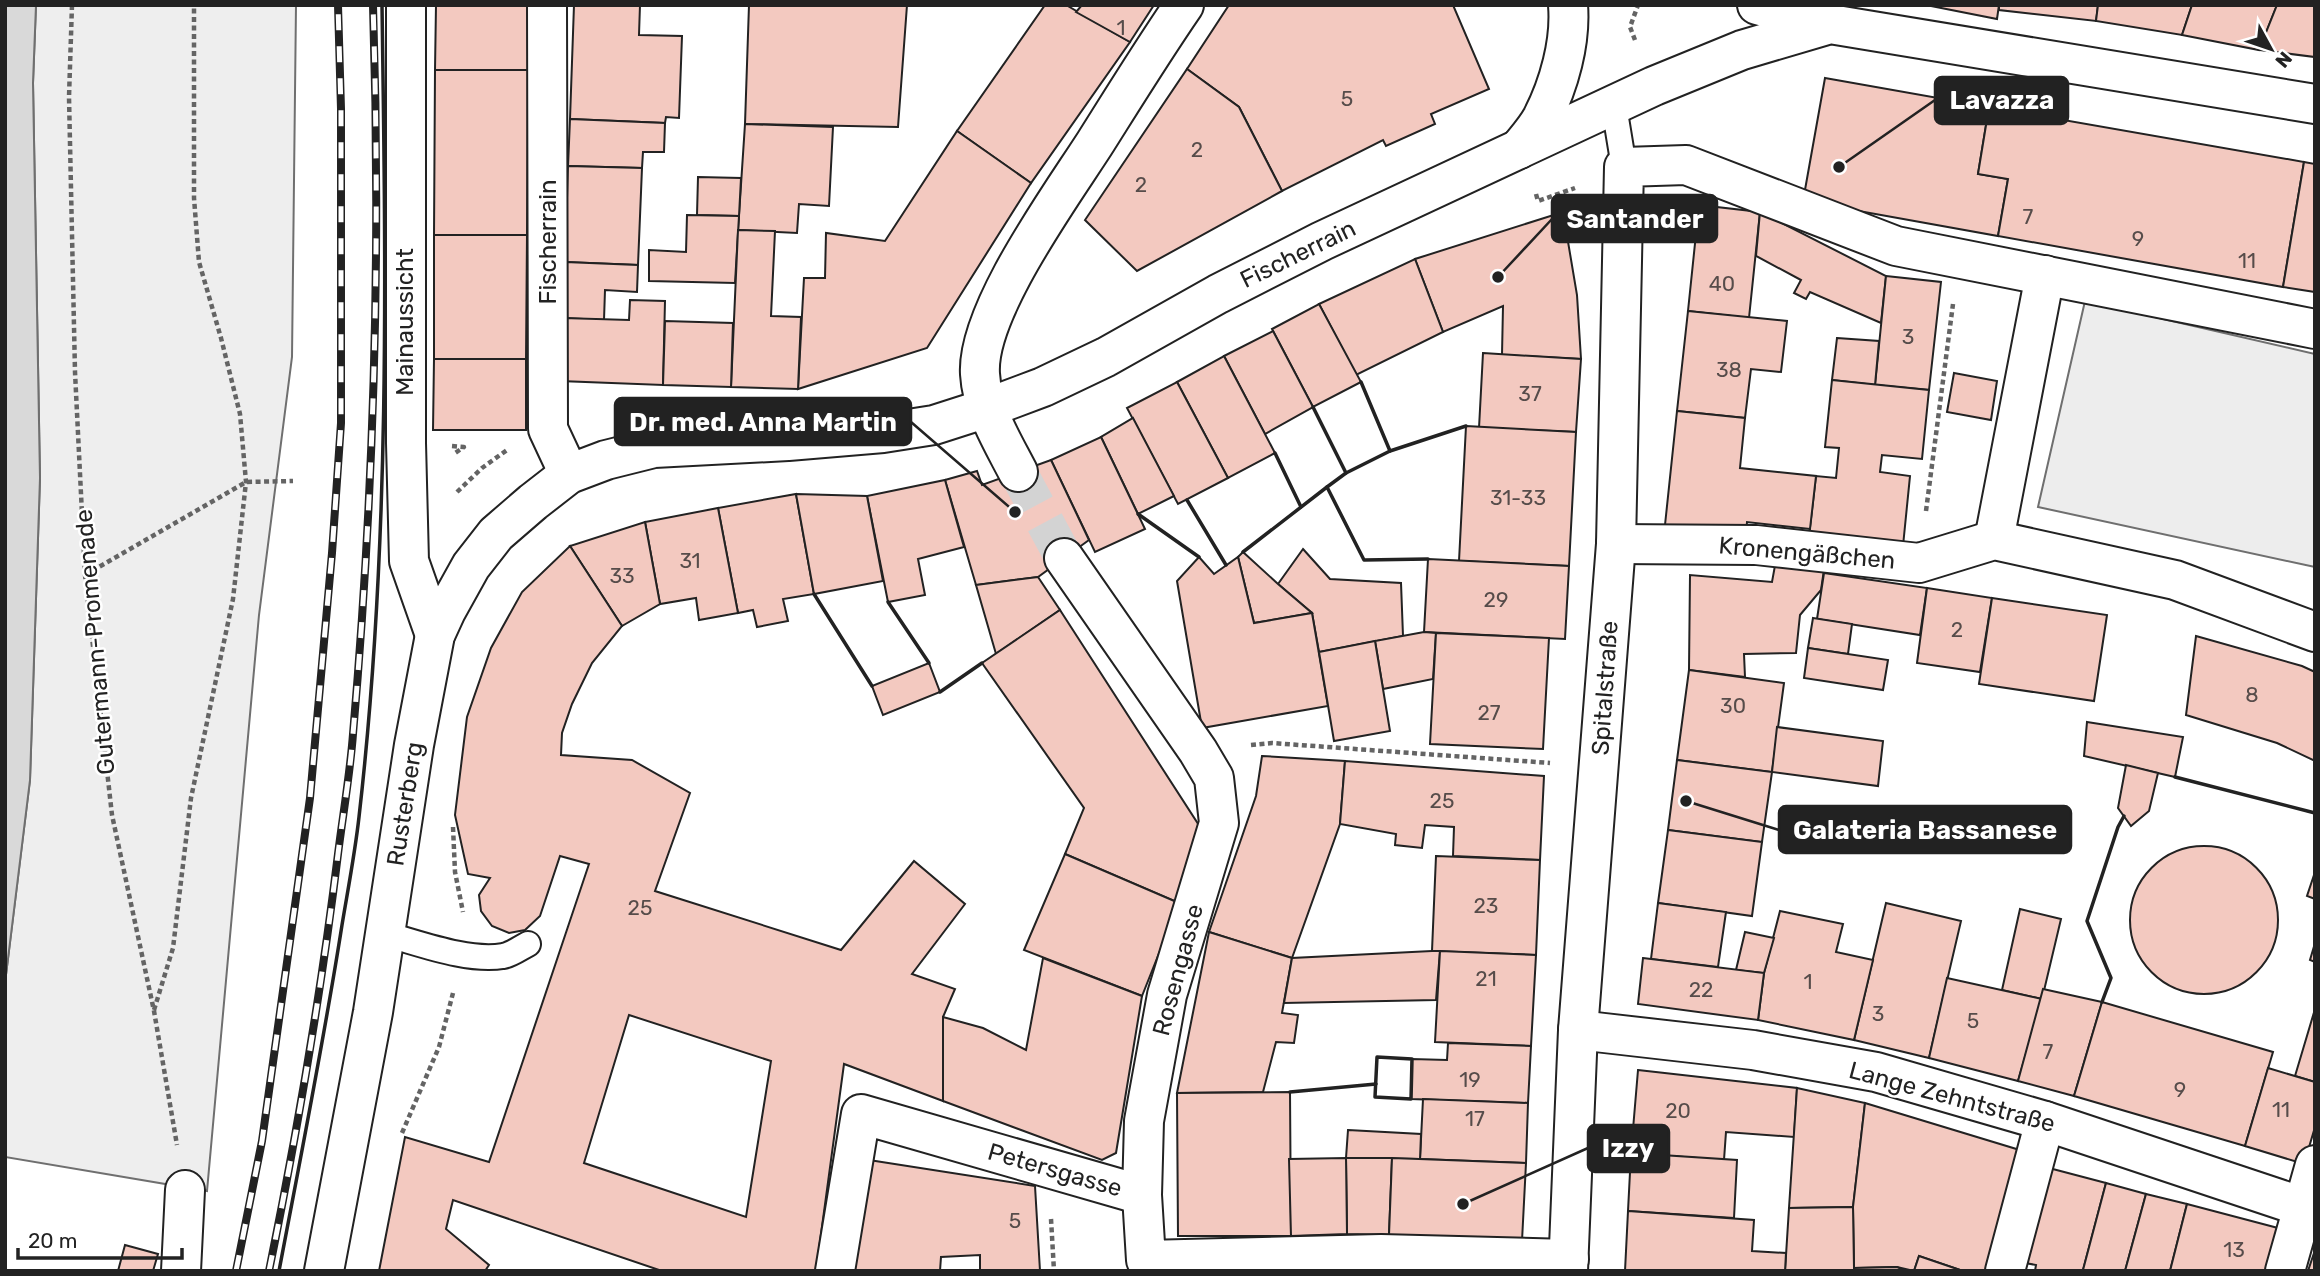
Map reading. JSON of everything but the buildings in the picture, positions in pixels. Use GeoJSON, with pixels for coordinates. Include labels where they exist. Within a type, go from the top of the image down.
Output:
{"type":"FeatureCollection","features":[{"type":"Feature","properties":{"kind":"street","name":"Mainaussicht"},"geometry":{"type":"LineString","coordinates":[[406,5],[406,429],[409,561],[435,635]]}},
{"type":"Feature","properties":{"kind":"street","name":"Fischerrain"},"geometry":{"type":"LineString","coordinates":[[547,5],[548,429],[569,474]]}},
{"type":"Feature","properties":{"kind":"street"},"geometry":{"type":"LineString","coordinates":[[1018,472],[986,408],[980,373],[983,340],[1004,290],[1049,215],[1184,5]]}},
{"type":"Feature","properties":{"kind":"street"},"geometry":{"type":"LineString","coordinates":[[1519,149],[1542,118],[1562,68],[1569,18],[1568,5]]}},
{"type":"Feature","properties":{"kind":"street"},"geometry":{"type":"LineString","coordinates":[[1757,5],[2315,104]]}},
{"type":"Feature","properties":{"kind":"street","name":"Fischerrain"},"geometry":{"type":"LineString","coordinates":[[654,448],[883,433],[934,425],[986,408],[1043,387],[1106,357],[1218,294],[1322,241],[1654,86],[1742,50],[1853,20]]}},
{"type":"Feature","properties":{"kind":"street"},"geometry":{"type":"LineString","coordinates":[[1624,167],[1686,165],[1896,246],[2315,329]]}},
{"type":"Feature","properties":{"kind":"street","name":"Spitalstraße"},"geometry":{"type":"LineString","coordinates":[[1569,1265],[1578,1030],[1616,544],[1624,167]]}},
{"type":"Feature","properties":{"kind":"street"},"geometry":{"type":"LineString","coordinates":[[2045,275],[1994,540],[2175,580],[2315,632]]}},
{"type":"Feature","properties":{"kind":"street","name":"Rusterberg"},"geometry":{"type":"LineString","coordinates":[[324,1271],[373,1012],[414,745],[435,635],[471,566],[496,534],[533,502],[569,474],[606,460],[654,448]]}},
{"type":"Feature","properties":{"kind":"street","name":"Kronengäßchen"},"geometry":{"type":"LineString","coordinates":[[1616,544],[1756,545],[1919,563],[1994,540]]}},
{"type":"Feature","properties":{"kind":"street","name":"Rosengasse"},"geometry":{"type":"LineString","coordinates":[[1064,558],[1214,778],[1219,823],[1167,995],[1144,1121],[1142,1195]]}},
{"type":"Feature","properties":{"kind":"street","name":"Lange Zehntstraße"},"geometry":{"type":"LineString","coordinates":[[1578,1030],[1753,1050],[1876,1072],[2045,1121],[2308,1209]]}},
{"type":"Feature","properties":{"kind":"street","name":"Petersgasse"},"geometry":{"type":"LineString","coordinates":[[835,1271],[861,1114],[1142,1195],[1146,1260],[1381,1254],[1569,1265]]}},
{"type":"Feature","properties":{"kind":"street"},"geometry":{"type":"LineString","coordinates":[[2005,1271],[2045,1121]]}},
{"type":"Feature","properties":{"kind":"street"},"geometry":{"type":"LineString","coordinates":[[2285,1271],[2308,1209],[2315,1165]]}},
{"type":"Feature","properties":{"kind":"street"},"geometry":{"type":"LineString","coordinates":[[181,1271],[185,1190]]}},
{"type":"Feature","properties":{"kind":"lane","name":"Spitalstraße"},"geometry":{"type":"LineString","coordinates":[[1614,106],[1624,167]]}},
{"type":"Feature","properties":{"kind":"lane"},"geometry":{"type":"LineString","coordinates":[[385,934],[486,957],[506,956],[528,944]]}},
{"type":"Feature","properties":{"kind":"path","name":"Gutermann-Promenade"},"geometry":{"type":"LineString","coordinates":[[72,5],[69,97],[75,345],[85,575],[112,815],[153,1011],[185,1190]]}},
{"type":"Feature","properties":{"kind":"path"},"geometry":{"type":"LineString","coordinates":[[153,1011],[173,948],[191,798],[233,599],[246,482],[240,414],[199,262],[194,198],[194,5]]}},
{"type":"Feature","properties":{"kind":"path"},"geometry":{"type":"LineString","coordinates":[[1630,27],[1638,5]]}},
{"type":"Feature","properties":{"kind":"path"},"geometry":{"type":"LineString","coordinates":[[1919,563],[1959,258]]}},
{"type":"Feature","properties":{"kind":"path"},"geometry":{"type":"LineString","coordinates":[[453,496],[482,468],[513,445],[548,429]]}},
{"type":"Feature","properties":{"kind":"path"},"geometry":{"type":"LineString","coordinates":[[85,575],[246,482],[293,481]]}},
{"type":"Feature","properties":{"kind":"path"},"geometry":{"type":"LineString","coordinates":[[1198,751],[1272,743],[1599,766]]}},
{"type":"Feature","properties":{"kind":"shaded area"},"geometry":{"type":"Polygon","coordinates":[[[5,5],[36,5],[33,83],[40,478],[30,780],[5,983],[5,5]]]}},
{"type":"Feature","properties":{"kind":"shaded area"},"geometry":{"type":"Polygon","coordinates":[[[36,5],[296,5],[292,357],[259,615],[207,1191],[5,1157],[5,983],[30,780],[40,478],[33,83],[36,5]]]}},
{"type":"Feature","properties":{"kind":"shaded area"},"geometry":{"type":"Polygon","coordinates":[[[2085,301],[2315,354],[2315,567],[2038,507],[2085,301]]]}},
{"type":"Feature","properties":{"kind":"tunnel"},"geometry":{"type":"LineString","coordinates":[[1018,472],[1064,558]]}},
{"type":"Feature","properties":{"kind":"railway"},"geometry":{"type":"LineString","coordinates":[[236,1271],[262,1141],[310,798],[332,553],[341,423],[341,109],[338,5]]}},
{"type":"Feature","properties":{"kind":"railway"},"geometry":{"type":"LineString","coordinates":[[269,1271],[316,1011],[353,734],[366,552],[374,370],[376,187],[373,5]]}},
{"type":"Feature","properties":{"kind":"wall"},"geometry":{"type":"LineString","coordinates":[[279,1271],[353,858],[369,716],[384,412],[382,5]]}},
{"type":"Feature","properties":{"kind":"wall"},"geometry":{"type":"LineString","coordinates":[[1346,473],[1390,451],[1361,382]]}},
{"type":"Feature","properties":{"kind":"wall"},"geometry":{"type":"LineString","coordinates":[[1313,407],[1346,473],[1327,487]]}},
{"type":"Feature","properties":{"kind":"wall"},"geometry":{"type":"LineString","coordinates":[[1390,451],[1466,426]]}},
{"type":"Feature","properties":{"kind":"wall"},"geometry":{"type":"LineString","coordinates":[[1275,453],[1301,507]]}},
{"type":"Feature","properties":{"kind":"wall"},"geometry":{"type":"LineString","coordinates":[[1243,552],[1327,487],[1364,560],[1428,559]]}},
{"type":"Feature","properties":{"kind":"wall"},"geometry":{"type":"LineString","coordinates":[[1187,500],[1226,565]]}},
{"type":"Feature","properties":{"kind":"wall"},"geometry":{"type":"LineString","coordinates":[[1138,514],[1199,557]]}},
{"type":"Feature","properties":{"kind":"wall"},"geometry":{"type":"LineString","coordinates":[[814,594],[872,686]]}},
{"type":"Feature","properties":{"kind":"wall"},"geometry":{"type":"LineString","coordinates":[[888,602],[929,663]]}},
{"type":"Feature","properties":{"kind":"wall"},"geometry":{"type":"LineString","coordinates":[[940,692],[982,663]]}},
{"type":"Feature","properties":{"kind":"wall"},"geometry":{"type":"LineString","coordinates":[[2175,777],[2315,813]]}},
{"type":"Feature","properties":{"kind":"wall"},"geometry":{"type":"LineString","coordinates":[[2102,1002],[2111,978],[2087,921],[2124,816]]}},
{"type":"Feature","properties":{"kind":"wall"},"geometry":{"type":"LineString","coordinates":[[1377,1057],[1412,1059],[1411,1099],[1375,1097],[1377,1057]]}},
{"type":"Feature","properties":{"kind":"wall"},"geometry":{"type":"LineString","coordinates":[[1290,1092],[1376,1084]]}},
{"type":"Feature","properties":{"kind":"place","name":"Lavazza"},"geometry":{"type":"Point","coordinates":[1839,167]}},
{"type":"Feature","properties":{"kind":"place","name":"Santander"},"geometry":{"type":"Point","coordinates":[1498,277]}},
{"type":"Feature","properties":{"kind":"place","name":"Dr. med. Anna Martin"},"geometry":{"type":"Point","coordinates":[1015,512]}},
{"type":"Feature","properties":{"kind":"place","name":"Galateria Bassanese"},"geometry":{"type":"Point","coordinates":[1686,801]}},
{"type":"Feature","properties":{"kind":"place","name":"Izzy"},"geometry":{"type":"Point","coordinates":[1463,1204]}}]}
